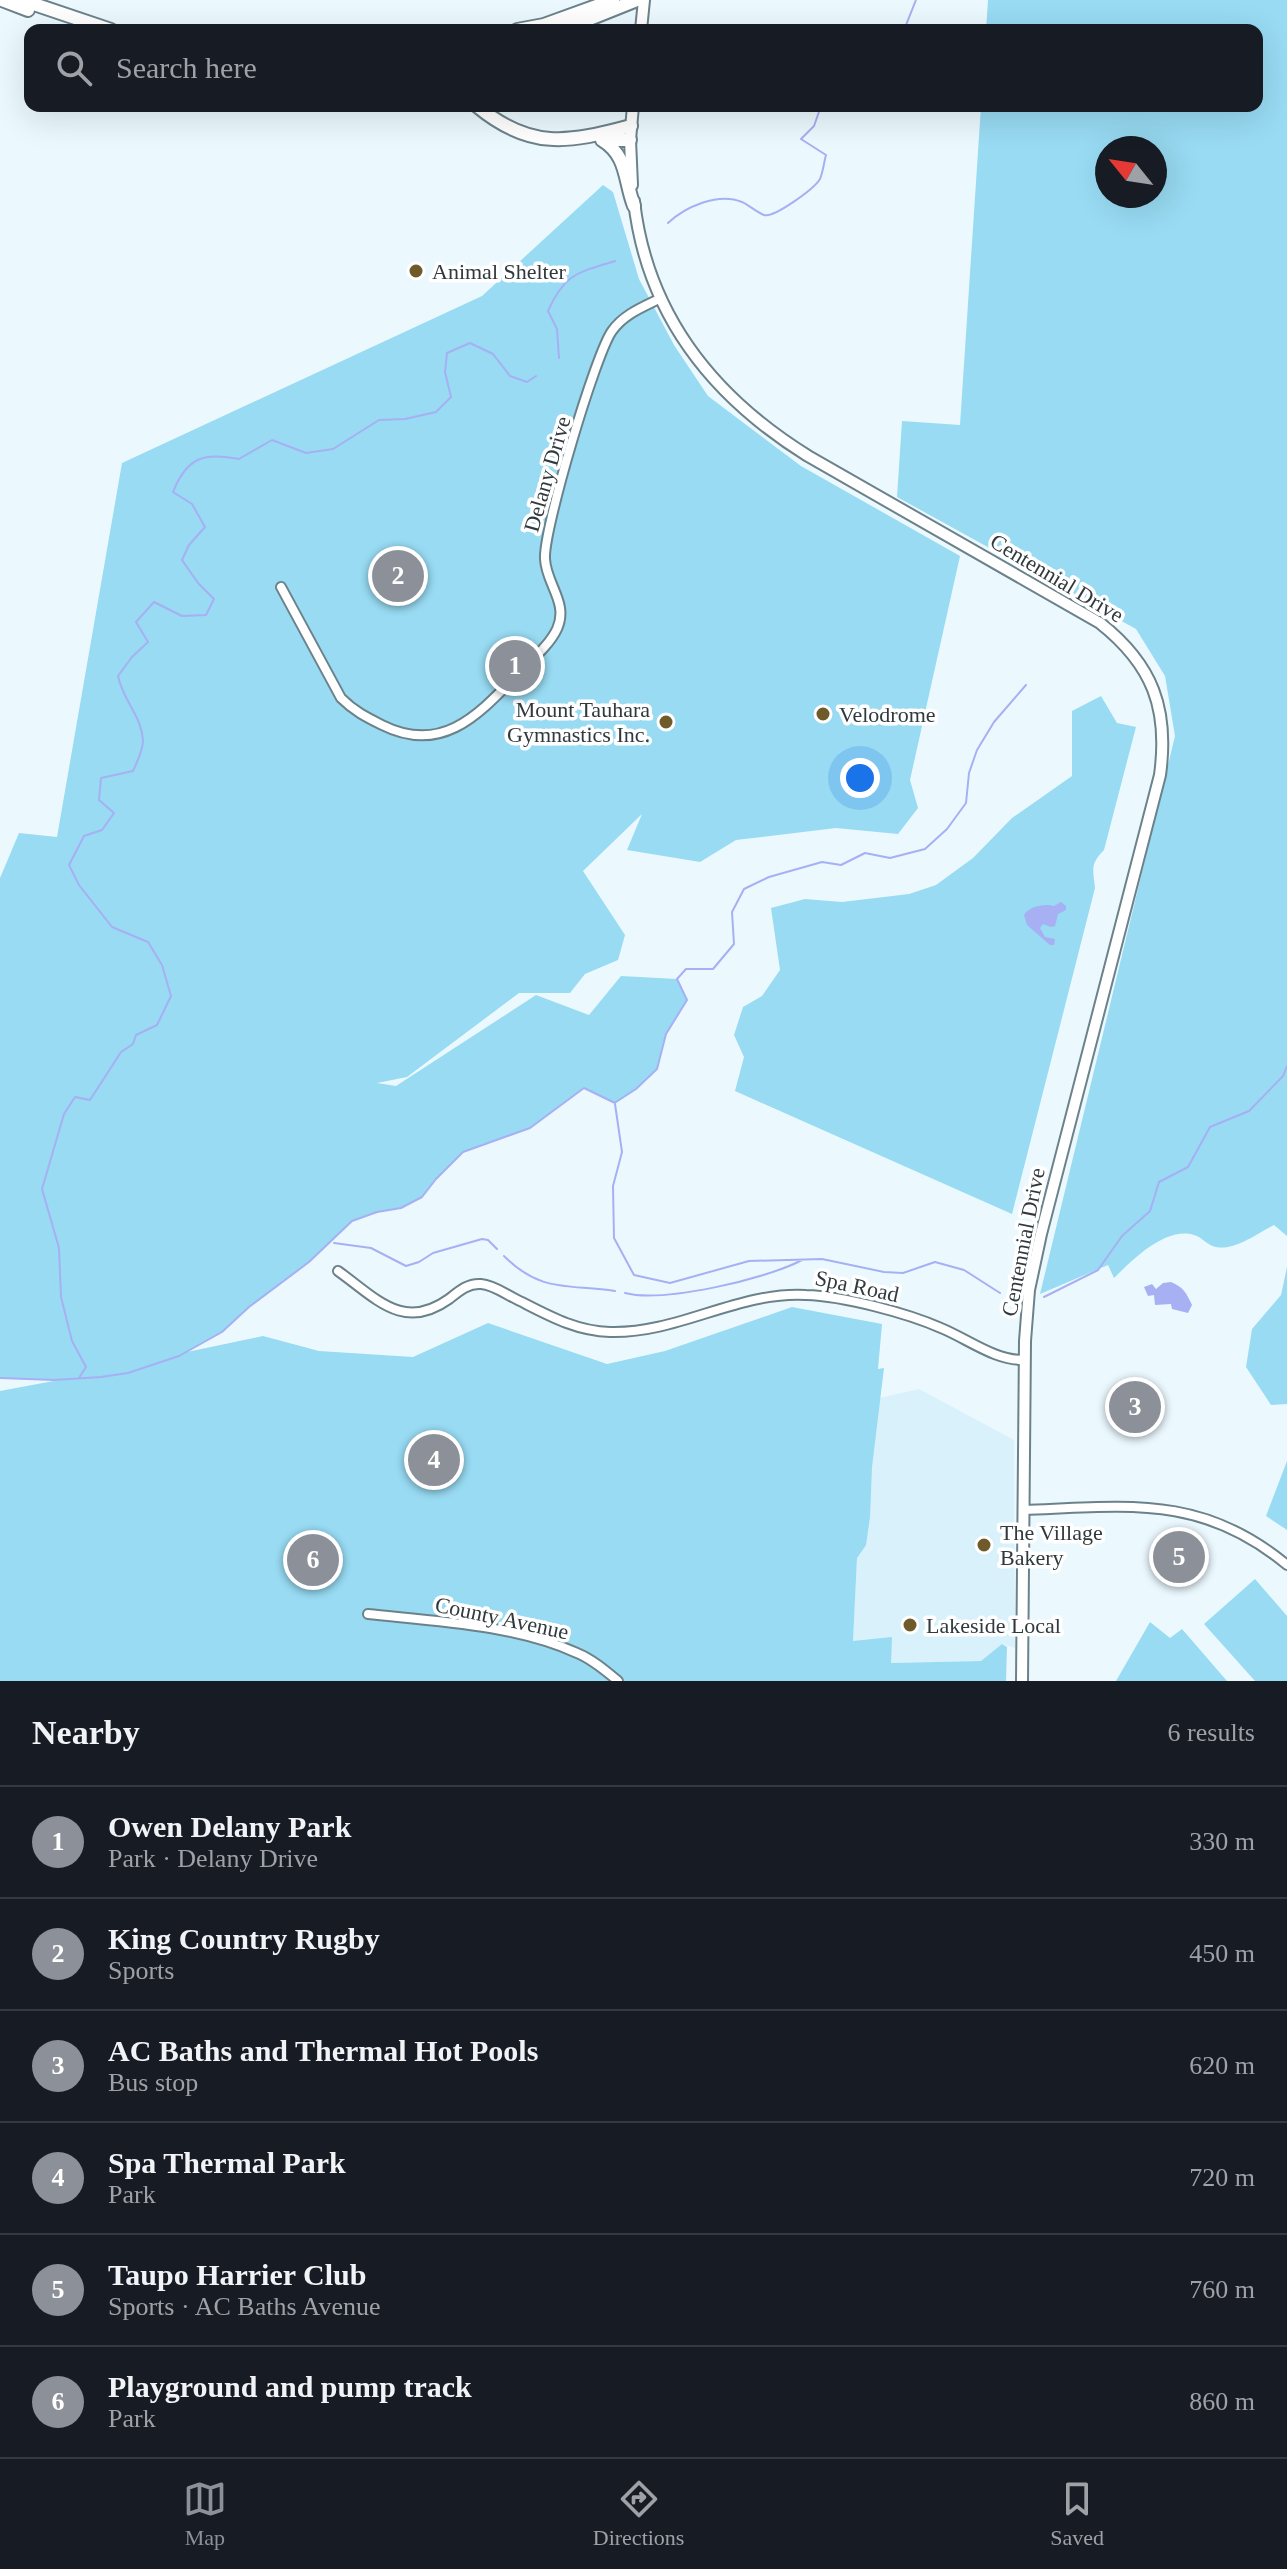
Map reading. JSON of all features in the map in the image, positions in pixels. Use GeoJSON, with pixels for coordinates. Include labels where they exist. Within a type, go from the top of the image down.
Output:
{"type":"FeatureCollection","features":[{"type":"Feature","properties":{"kind":"highway"},"geometry":{"type":"LineString","coordinates":[[2,0],[71,24]]}},
{"type":"Feature","properties":{"kind":"highway"},"geometry":{"type":"LineString","coordinates":[[22,0],[93,24]]}},
{"type":"Feature","properties":{"kind":"highway"},"geometry":{"type":"LineString","coordinates":[[547,24],[613,0]]}},
{"type":"Feature","properties":{"kind":"highway"},"geometry":{"type":"LineString","coordinates":[[578,24],[633,2]]}},
{"type":"Feature","properties":{"kind":"highway"},"geometry":{"type":"LineString","coordinates":[[485,112],[504,127],[526,136],[549,139],[586,136],[631,126]]}},
{"type":"Feature","properties":{"kind":"highway"},"geometry":{"type":"LineString","coordinates":[[586,136],[602,140],[630,140]]}},
{"type":"Feature","properties":{"kind":"highway"},"geometry":{"type":"LineString","coordinates":[[602,140],[621,156],[634,206]]}},
{"type":"Feature","properties":{"kind":"main road"},"geometry":{"type":"LineString","coordinates":[[642,24],[644,0]]}},
{"type":"Feature","properties":{"kind":"main road","name":"Centennial Drive"},"geometry":{"type":"LineString","coordinates":[[632,112],[630,140],[634,206],[645,251],[661,298],[699,363],[743,410],[808,456],[1100,623],[1135,656],[1157,697],[1163,733],[1160,775],[1041,1234],[1029,1290],[1025,1360]]}},
{"type":"Feature","properties":{"kind":"main road"},"geometry":{"type":"LineString","coordinates":[[1022,1681],[1025,1360]]}},
{"type":"Feature","properties":{"kind":"street","name":"Delany Drive"},"geometry":{"type":"LineString","coordinates":[[281,587],[341,698],[355,711],[391,729],[416,737],[435,735],[461,726],[481,712],[556,631],[561,609],[547,572],[546,541],[602,349],[624,316],[661,298]]}},
{"type":"Feature","properties":{"kind":"street","name":"Spa Road"},"geometry":{"type":"LineString","coordinates":[[338,1271],[401,1313],[429,1311],[467,1286],[480,1284],[564,1323],[613,1332],[661,1326],[778,1295],[808,1295],[853,1301],[938,1326],[1000,1357],[1025,1360]]}},
{"type":"Feature","properties":{"kind":"street"},"geometry":{"type":"LineString","coordinates":[[1024,1510],[1135,1507],[1189,1512],[1213,1519],[1246,1535],[1287,1565]]}},
{"type":"Feature","properties":{"kind":"street","name":"County Avenue"},"geometry":{"type":"LineString","coordinates":[[368,1614],[451,1623],[558,1645],[581,1654],[618,1681]]}},
{"type":"Feature","properties":{"kind":"shaded area"},"geometry":{"type":"Polygon","coordinates":[[[988,0],[1287,0],[1287,1236],[1274,1225],[1254,1237],[1223,1248],[1194,1235],[1172,1235],[1150,1246],[1114,1278],[1108,1265],[1040,1294],[1175,736],[1165,676],[1136,629],[897,497],[902,421],[960,425],[981,112],[1263,112],[1263,24],[986,24],[988,0]]]}},
{"type":"Feature","properties":{"kind":"shaded area"},"geometry":{"type":"Polygon","coordinates":[[[603,185],[613,192],[639,279],[674,345],[708,396],[801,466],[960,556],[910,780],[918,808],[898,834],[836,828],[736,840],[700,862],[627,850],[642,814],[583,871],[625,935],[618,960],[585,974],[570,993],[519,993],[407,1077],[377,1083],[396,1086],[536,995],[589,1015],[621,976],[677,979],[687,1000],[666,1034],[657,1069],[615,1103],[584,1088],[530,1128],[463,1152],[422,1197],[401,1208],[352,1221],[309,1262],[249,1307],[222,1332],[187,1352],[263,1336],[319,1351],[413,1357],[488,1323],[607,1364],[665,1351],[792,1307],[882,1324],[878,1369],[884,1368],[872,1467],[870,1517],[866,1545],[857,1558],[853,1641],[892,1637],[891,1663],[981,1661],[1002,1644],[1007,1647],[1006,1681],[0,1681],[0,1391],[59,1380],[0,1378],[0,878],[19,833],[57,837],[122,463],[482,296],[603,185]]]}},
{"type":"Feature","properties":{"kind":"shaded area"},"geometry":{"type":"Polygon","coordinates":[[[1101,696],[1117,723],[1136,727],[1104,850],[1094,863],[1095,888],[1012,1214],[735,1091],[744,1057],[734,1035],[743,1007],[762,996],[780,970],[771,908],[805,899],[842,902],[909,894],[936,885],[973,858],[1012,818],[1072,776],[1072,711],[1101,696]]]}},
{"type":"Feature","properties":{"kind":"shaded area"},"geometry":{"type":"Polygon","coordinates":[[[1061,902],[1066,910],[1058,914],[1055,926],[1043,924],[1040,928],[1045,937],[1055,939],[1054,945],[1050,945],[1027,925],[1024,915],[1033,907],[1054,906],[1061,902]]]}},
{"type":"Feature","properties":{"kind":"shaded area"},"geometry":{"type":"Polygon","coordinates":[[[1287,1267],[1287,1404],[1271,1405],[1246,1367],[1252,1329],[1281,1295],[1287,1267]]]}},
{"type":"Feature","properties":{"kind":"shaded area"},"geometry":{"type":"Polygon","coordinates":[[[1171,1282],[1188,1297],[1192,1305],[1188,1313],[1172,1309],[1171,1304],[1155,1305],[1154,1295],[1148,1296],[1144,1287],[1152,1284],[1156,1289],[1163,1283],[1171,1282]]]}},
{"type":"Feature","properties":{"kind":"shaded area"},"geometry":{"type":"Polygon","coordinates":[[[919,1389],[1014,1440],[1015,1648],[1002,1644],[981,1661],[890,1663],[853,1641],[859,1520],[875,1399],[919,1389]]]}},
{"type":"Feature","properties":{"kind":"shaded area"},"geometry":{"type":"Polygon","coordinates":[[[1287,1461],[1287,1530],[1266,1516],[1287,1461]]]}},
{"type":"Feature","properties":{"kind":"shaded area"},"geometry":{"type":"Polygon","coordinates":[[[1255,1579],[1287,1616],[1287,1681],[1255,1681],[1204,1624],[1255,1579]]]}},
{"type":"Feature","properties":{"kind":"shaded area"},"geometry":{"type":"Polygon","coordinates":[[[1150,1622],[1170,1638],[1182,1629],[1227,1681],[1116,1681],[1150,1622]]]}},
{"type":"Feature","properties":{"kind":"waterway"},"geometry":{"type":"LineString","coordinates":[[906,24],[916,0]]}},
{"type":"Feature","properties":{"kind":"waterway"},"geometry":{"type":"LineString","coordinates":[[668,223],[683,212],[713,200],[733,199],[769,215],[802,196],[820,179],[826,155],[801,139],[814,126],[819,112]]}},
{"type":"Feature","properties":{"kind":"waterway"},"geometry":{"type":"LineString","coordinates":[[559,358],[557,329],[548,311],[554,298],[574,276],[615,261]]}},
{"type":"Feature","properties":{"kind":"waterway"},"geometry":{"type":"LineString","coordinates":[[79,1378],[86,1367],[72,1341],[61,1297],[59,1248],[42,1189],[64,1114],[75,1097],[90,1100],[121,1052],[133,1044],[136,1035],[157,1025],[171,996],[162,965],[148,942],[112,927],[79,885],[69,865],[84,836],[102,830],[114,813],[99,800],[101,778],[133,771],[142,748],[142,732],[118,676],[148,642],[136,622],[154,602],[182,616],[206,615],[214,599],[182,560],[189,545],[205,527],[192,504],[173,492],[178,480],[191,464],[206,457],[239,459],[272,440],[306,453],[333,449],[379,420],[405,419],[436,412],[451,397],[445,372],[447,353],[470,343],[493,354],[510,376],[527,382],[536,376]]}},
{"type":"Feature","properties":{"kind":"waterway"},"geometry":{"type":"LineString","coordinates":[[616,1102],[636,1089],[657,1069],[666,1034],[687,1000],[677,979],[686,969],[713,969],[734,944],[732,912],[744,889],[769,877],[822,862],[841,865],[865,853],[890,858],[925,849],[947,829],[966,803],[969,773],[977,750],[994,722],[1026,685]]}},
{"type":"Feature","properties":{"kind":"waterway"},"geometry":{"type":"LineString","coordinates":[[1044,1297],[1098,1270],[1122,1236],[1150,1211],[1159,1182],[1188,1167],[1210,1127],[1249,1111],[1283,1076],[1287,1066]]}},
{"type":"Feature","properties":{"kind":"waterway"},"geometry":{"type":"LineString","coordinates":[[0,1378],[54,1380],[101,1377],[128,1373],[179,1356],[222,1332],[249,1307],[309,1262],[352,1221],[401,1208],[422,1197],[463,1152],[530,1128],[584,1088],[615,1103]]}},
{"type":"Feature","properties":{"kind":"waterway"},"geometry":{"type":"LineString","coordinates":[[615,1104],[622,1152],[613,1186],[614,1238],[634,1275],[670,1283],[749,1261],[822,1259],[903,1273],[935,1262],[964,1270],[1000,1293]]}},
{"type":"Feature","properties":{"kind":"waterway"},"geometry":{"type":"LineString","coordinates":[[334,1243],[371,1248],[406,1266],[433,1253],[482,1239],[488,1240],[497,1249]]}},
{"type":"Feature","properties":{"kind":"waterway"},"geometry":{"type":"LineString","coordinates":[[504,1256],[530,1276],[555,1285],[615,1291]]}},
{"type":"Feature","properties":{"kind":"waterway"},"geometry":{"type":"LineString","coordinates":[[625,1293],[664,1295],[715,1287],[765,1275],[802,1260]]}},
{"type":"Feature","properties":{"kind":"place","name":"Animal Shelter"},"geometry":{"type":"Point","coordinates":[416,271]}},
{"type":"Feature","properties":{"kind":"place","name":"King Country Rugby"},"geometry":{"type":"Point","coordinates":[398,576]}},
{"type":"Feature","properties":{"kind":"place","name":"Owen Delany Park"},"geometry":{"type":"Point","coordinates":[515,666]}},
{"type":"Feature","properties":{"kind":"place","name":"Velodrome"},"geometry":{"type":"Point","coordinates":[823,714]}},
{"type":"Feature","properties":{"kind":"place","name":"Mount Tauhara Gymnastics Inc."},"geometry":{"type":"Point","coordinates":[666,722]}},
{"type":"Feature","properties":{"kind":"place","name":"AC Baths and Thermal Hot Pools"},"geometry":{"type":"Point","coordinates":[1135,1407]}},
{"type":"Feature","properties":{"kind":"place","name":"Spa Thermal Park"},"geometry":{"type":"Point","coordinates":[434,1460]}},
{"type":"Feature","properties":{"kind":"place","name":"The Village Bakery"},"geometry":{"type":"Point","coordinates":[984,1545]}},
{"type":"Feature","properties":{"kind":"place","name":"Taupo Harrier Club"},"geometry":{"type":"Point","coordinates":[1179,1557]}},
{"type":"Feature","properties":{"kind":"place","name":"Playground and pump track"},"geometry":{"type":"Point","coordinates":[313,1560]}},
{"type":"Feature","properties":{"kind":"place","name":"Lakeside Local"},"geometry":{"type":"Point","coordinates":[910,1625]}}]}
